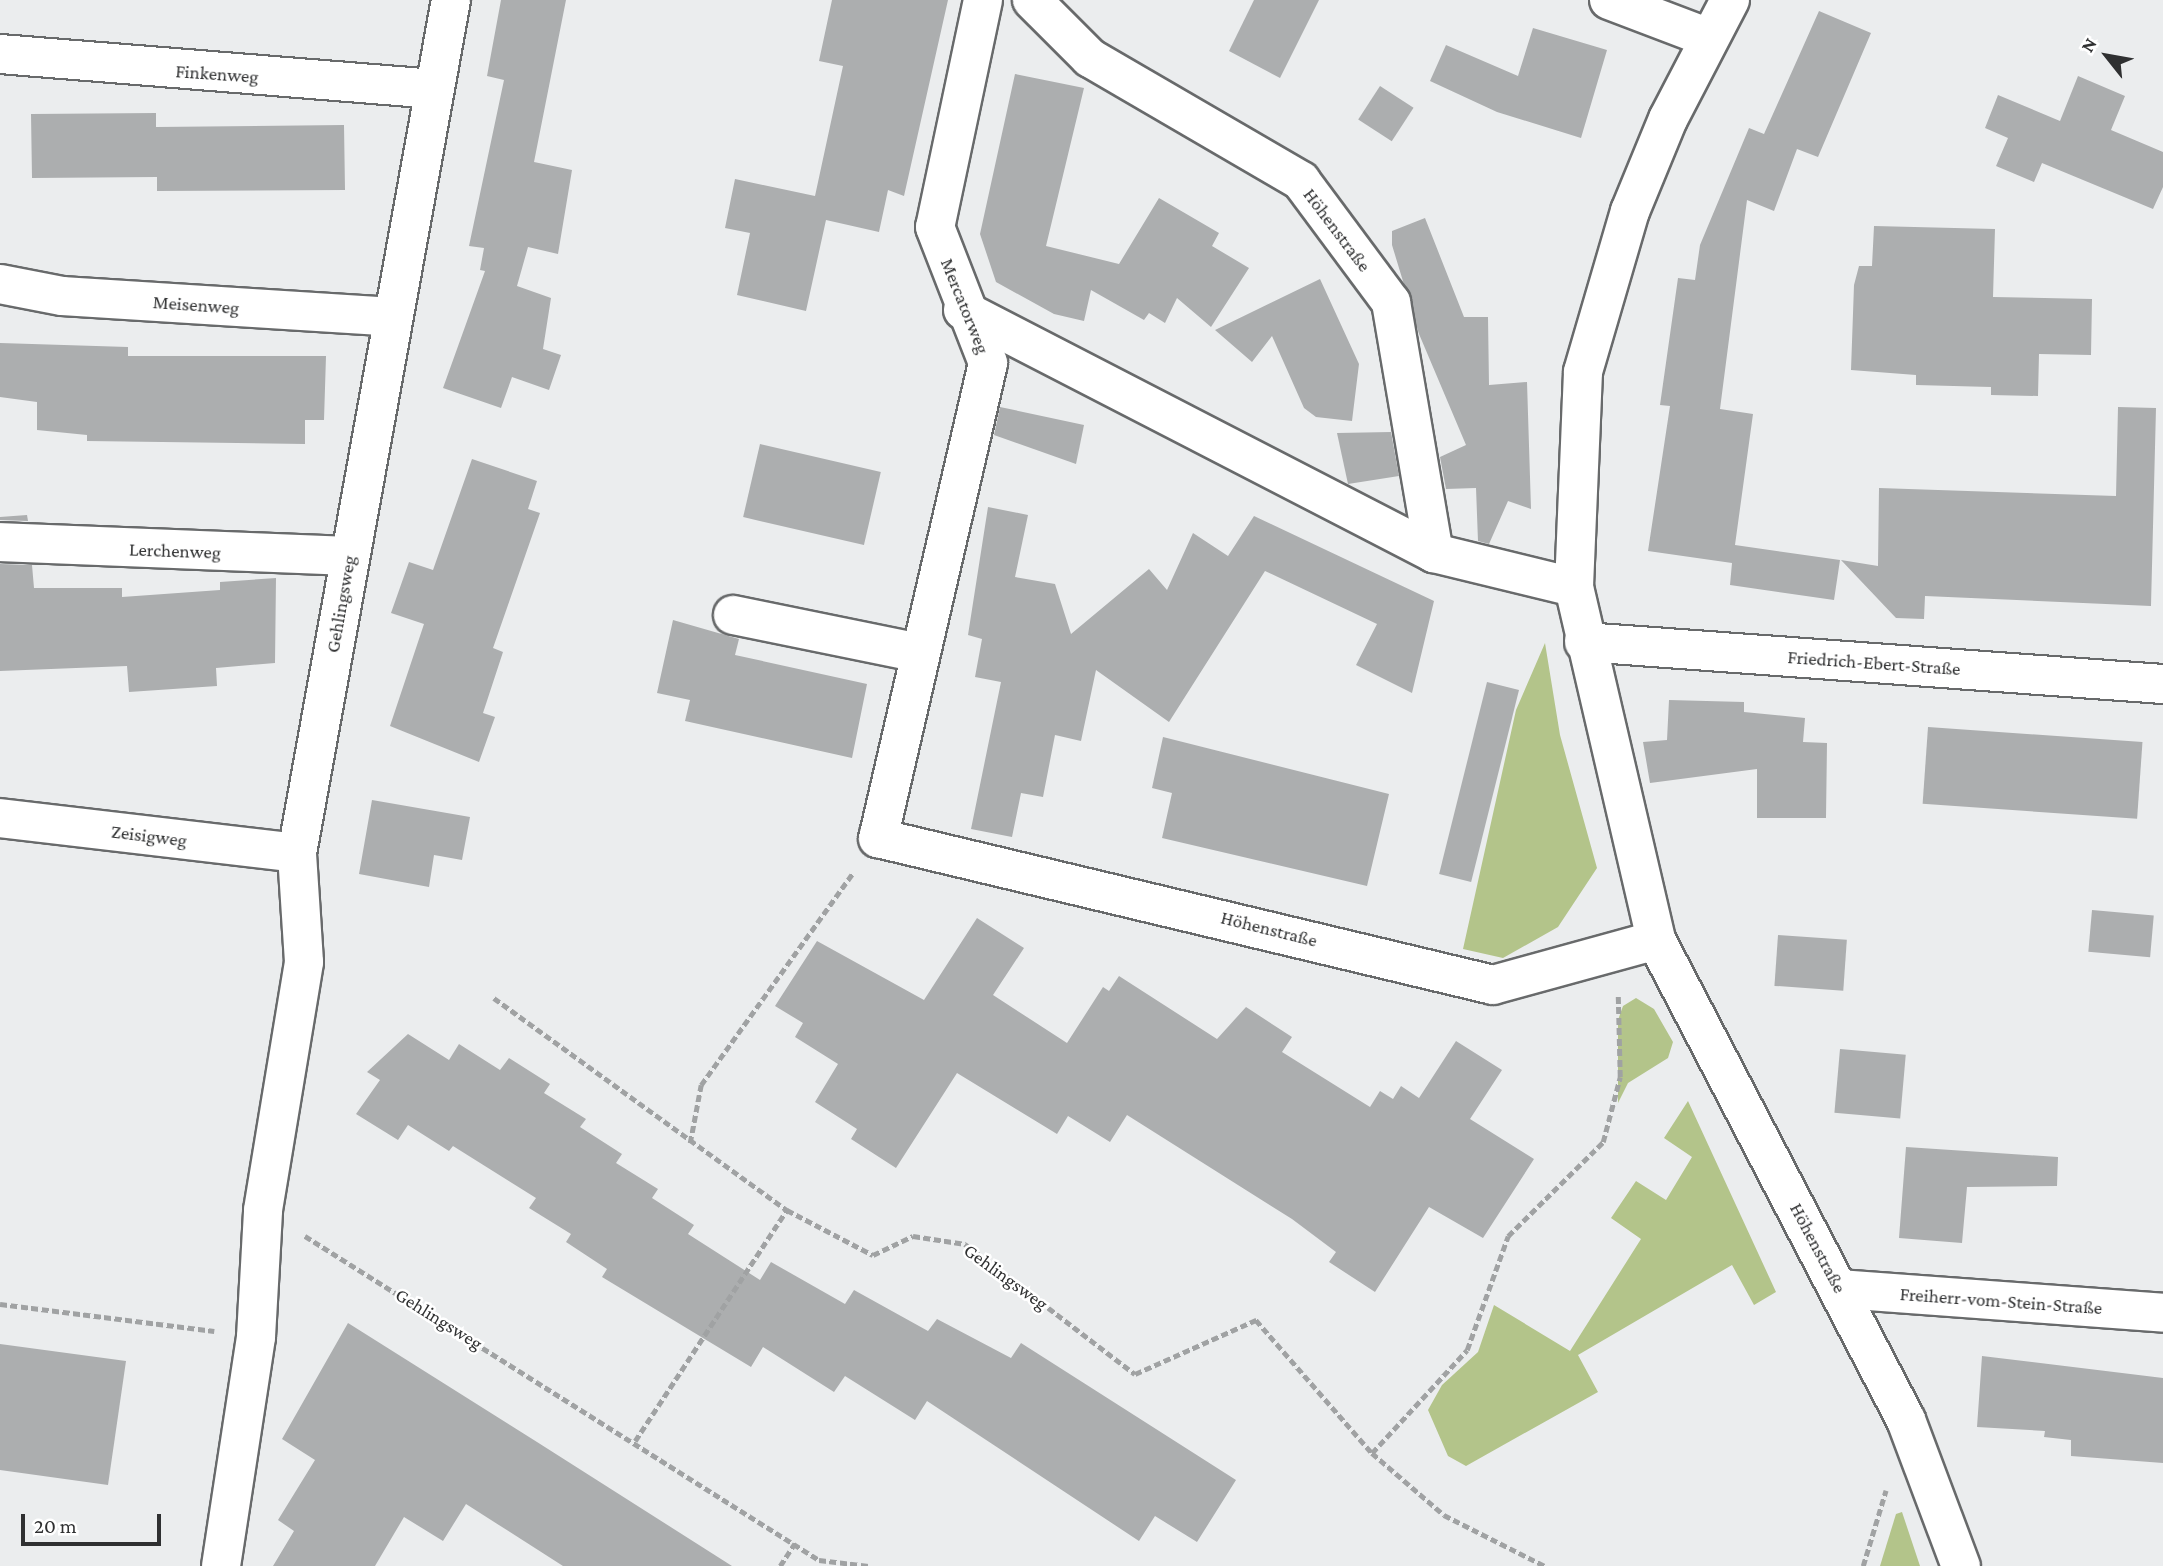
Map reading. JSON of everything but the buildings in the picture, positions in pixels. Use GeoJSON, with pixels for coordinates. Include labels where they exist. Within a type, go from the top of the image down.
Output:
{"type":"FeatureCollection","features":[{"type":"Feature","properties":{"kind":"street","name":"Gehlingsweg"},"geometry":{"type":"LineString","coordinates":[[217,1564],[256,1337],[263,1210],[304,962],[297,853],[451,0]]}},
{"type":"Feature","properties":{"kind":"street","name":"Mercatorweg"},"geometry":{"type":"LineString","coordinates":[[878,838],[988,363],[963,310],[935,226],[983,0]]}},
{"type":"Feature","properties":{"kind":"street","name":"Höhenstraße"},"geometry":{"type":"LineString","coordinates":[[1032,0],[1090,58],[1301,181],[1391,302],[1434,553]]}},
{"type":"Feature","properties":{"kind":"street"},"geometry":{"type":"LineString","coordinates":[[1609,0],[1709,38]]}},
{"type":"Feature","properties":{"kind":"street","name":"Höhenstraße"},"geometry":{"type":"LineString","coordinates":[[1730,0],[1709,38],[1630,211],[1583,372],[1574,587],[1584,642],[1656,940],[1906,1420],[1961,1566]]}},
{"type":"Feature","properties":{"kind":"street","name":"Finkenweg"},"geometry":{"type":"LineString","coordinates":[[0,54],[435,89]]}},
{"type":"Feature","properties":{"kind":"street","name":"Meisenweg"},"geometry":{"type":"LineString","coordinates":[[0,284],[62,296],[393,317]]}},
{"type":"Feature","properties":{"kind":"street"},"geometry":{"type":"LineString","coordinates":[[963,310],[1434,553],[1574,587]]}},
{"type":"Feature","properties":{"kind":"street","name":"Lerchenweg"},"geometry":{"type":"LineString","coordinates":[[0,542],[350,556]]}},
{"type":"Feature","properties":{"kind":"street"},"geometry":{"type":"LineString","coordinates":[[733,615],[920,653]]}},
{"type":"Feature","properties":{"kind":"street","name":"Friedrich-Ebert-Straße"},"geometry":{"type":"LineString","coordinates":[[1584,642],[2163,684]]}},
{"type":"Feature","properties":{"kind":"street","name":"Zeisigweg"},"geometry":{"type":"LineString","coordinates":[[0,818],[297,853]]}},
{"type":"Feature","properties":{"kind":"street","name":"Höhenstraße"},"geometry":{"type":"LineString","coordinates":[[878,838],[1493,985],[1656,940]]}},
{"type":"Feature","properties":{"kind":"street","name":"Freiherr-vom-Stein-Straße"},"geometry":{"type":"LineString","coordinates":[[1840,1289],[2163,1313]]}},
{"type":"Feature","properties":{"kind":"path"},"geometry":{"type":"LineString","coordinates":[[691,1143],[701,1085],[878,838]]}},
{"type":"Feature","properties":{"kind":"path"},"geometry":{"type":"LineString","coordinates":[[1372,1453],[1467,1350],[1508,1236],[1603,1142],[1620,1077],[1616,950]]}},
{"type":"Feature","properties":{"kind":"path","name":"Gehlingsweg"},"geometry":{"type":"LineString","coordinates":[[494,998],[787,1210],[873,1255],[913,1236],[965,1244],[1135,1374],[1256,1320],[1372,1453],[1444,1515],[1545,1566]]}},
{"type":"Feature","properties":{"kind":"path","name":"Gehlingsweg"},"geometry":{"type":"LineString","coordinates":[[263,1210],[635,1441],[819,1560],[869,1566]]}},
{"type":"Feature","properties":{"kind":"path"},"geometry":{"type":"LineString","coordinates":[[635,1441],[787,1210]]}},
{"type":"Feature","properties":{"kind":"path"},"geometry":{"type":"LineString","coordinates":[[0,1304],[256,1337]]}},
{"type":"Feature","properties":{"kind":"path"},"geometry":{"type":"LineString","coordinates":[[780,1566],[795,1543]]}},
{"type":"Feature","properties":{"kind":"green space"},"geometry":{"type":"Polygon","coordinates":[[[1545,643],[1560,735],[1597,868],[1558,927],[1503,958],[1463,949],[1516,710],[1545,643]]]}},
{"type":"Feature","properties":{"kind":"green space"},"geometry":{"type":"Polygon","coordinates":[[[1636,998],[1654,1009],[1673,1042],[1668,1058],[1628,1083],[1618,1103],[1618,1020],[1623,1006],[1636,998]]]}},
{"type":"Feature","properties":{"kind":"green space"},"geometry":{"type":"Polygon","coordinates":[[[1688,1101],[1776,1292],[1754,1305],[1732,1265],[1578,1355],[1598,1392],[1466,1466],[1448,1456],[1428,1410],[1442,1385],[1478,1352],[1494,1305],[1570,1351],[1641,1239],[1611,1218],[1636,1181],[1666,1200],[1692,1157],[1664,1138],[1688,1101]]]}},
{"type":"Feature","properties":{"kind":"green space"},"geometry":{"type":"Polygon","coordinates":[[[1902,1512],[1920,1566],[1880,1566],[1896,1514],[1902,1512]]]}}]}
